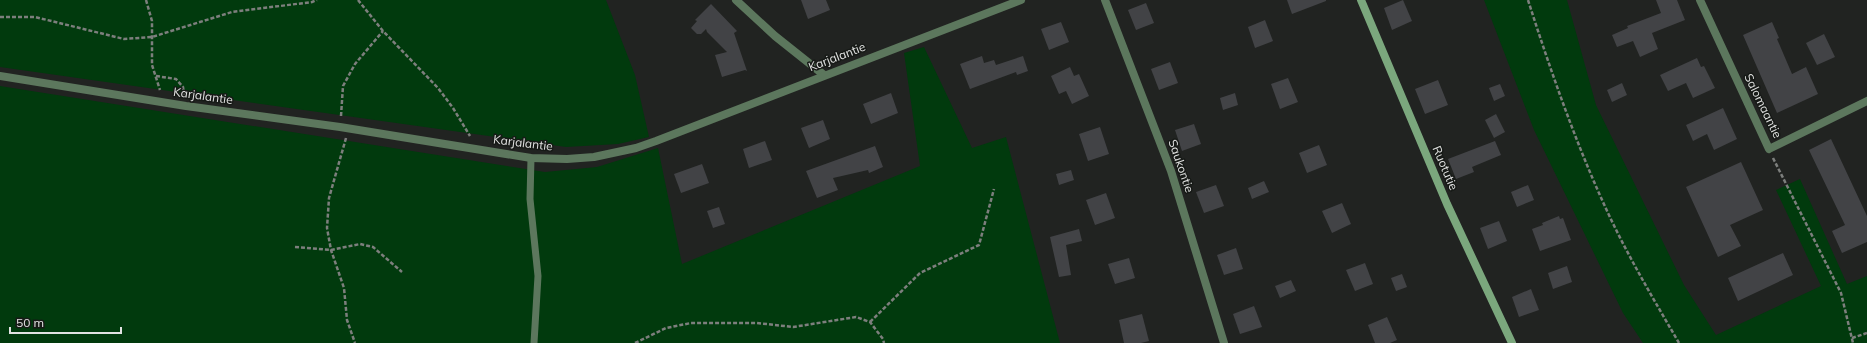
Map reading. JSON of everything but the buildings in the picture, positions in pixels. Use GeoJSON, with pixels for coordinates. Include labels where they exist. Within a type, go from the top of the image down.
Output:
{"type":"FeatureCollection","features":[{"type":"Feature","properties":{"kind":"street"},"geometry":{"type":"LineString","coordinates":[[736,0],[775,36],[824,75]]}},
{"type":"Feature","properties":{"kind":"street","name":"Karjalantie"},"geometry":{"type":"LineString","coordinates":[[0,76],[186,106],[340,127],[531,158],[567,159],[594,157],[636,148],[1021,0]]}},
{"type":"Feature","properties":{"kind":"street","name":"Saukontie"},"geometry":{"type":"LineString","coordinates":[[1105,0],[1170,168],[1224,343]]}},
{"type":"Feature","properties":{"kind":"street","name":"Ruotutie"},"geometry":{"type":"LineString","coordinates":[[1361,0],[1447,204],[1512,343]]}},
{"type":"Feature","properties":{"kind":"street","name":"Salomaantie"},"geometry":{"type":"LineString","coordinates":[[1700,0],[1769,148],[1867,101]]}},
{"type":"Feature","properties":{"kind":"lane"},"geometry":{"type":"LineString","coordinates":[[531,158],[530,199],[538,276],[534,343]]}},
{"type":"Feature","properties":{"kind":"path"},"geometry":{"type":"LineString","coordinates":[[146,0],[152,22],[152,65],[163,102]]}},
{"type":"Feature","properties":{"kind":"path"},"geometry":{"type":"LineString","coordinates":[[0,17],[35,17],[124,39],[152,37],[232,12],[312,2],[317,0]]}},
{"type":"Feature","properties":{"kind":"path"},"geometry":{"type":"LineString","coordinates":[[358,0],[383,31],[438,88],[453,108],[478,149]]}},
{"type":"Feature","properties":{"kind":"path"},"geometry":{"type":"LineString","coordinates":[[1528,0],[1571,124],[1608,213],[1645,284],[1679,343]]}},
{"type":"Feature","properties":{"kind":"path"},"geometry":{"type":"LineString","coordinates":[[340,127],[343,86],[356,64],[383,31]]}},
{"type":"Feature","properties":{"kind":"path"},"geometry":{"type":"LineString","coordinates":[[156,76],[176,79],[183,88],[186,106]]}},
{"type":"Feature","properties":{"kind":"path"},"geometry":{"type":"LineString","coordinates":[[349,129],[328,198],[327,228],[330,250],[344,288],[347,320],[355,343]]}},
{"type":"Feature","properties":{"kind":"path"},"geometry":{"type":"LineString","coordinates":[[1769,148],[1841,293],[1853,343]]}},
{"type":"Feature","properties":{"kind":"path"},"geometry":{"type":"LineString","coordinates":[[870,322],[920,273],[978,245],[994,189]]}},
{"type":"Feature","properties":{"kind":"path"},"geometry":{"type":"LineString","coordinates":[[295,247],[330,250],[360,244],[373,247],[402,272]]}},
{"type":"Feature","properties":{"kind":"path"},"geometry":{"type":"LineString","coordinates":[[635,343],[666,328],[691,323],[758,323],[793,327],[856,317],[870,322],[883,339],[884,343]]}},
{"type":"Feature","properties":{"kind":"path"},"geometry":{"type":"LineString","coordinates":[[1852,338],[1867,333]]}},
{"type":"Feature","properties":{"kind":"green space"},"geometry":{"type":"Polygon","coordinates":[[[0,0],[606,0],[635,75],[649,137],[618,144],[566,147],[0,67],[0,0]]]}},
{"type":"Feature","properties":{"kind":"green space"},"geometry":{"type":"Polygon","coordinates":[[[1484,0],[1567,0],[1596,105],[1684,285],[1716,335],[1821,286],[1776,190],[1800,179],[1847,284],[1867,276],[1867,343],[1643,343],[1623,313],[1534,130],[1484,0]]]}},
{"type":"Feature","properties":{"kind":"green space"},"geometry":{"type":"Polygon","coordinates":[[[924,47],[972,148],[1006,137],[1060,343],[0,343],[0,86],[545,172],[597,167],[658,148],[682,264],[920,166],[904,53],[924,47]]]}}]}
